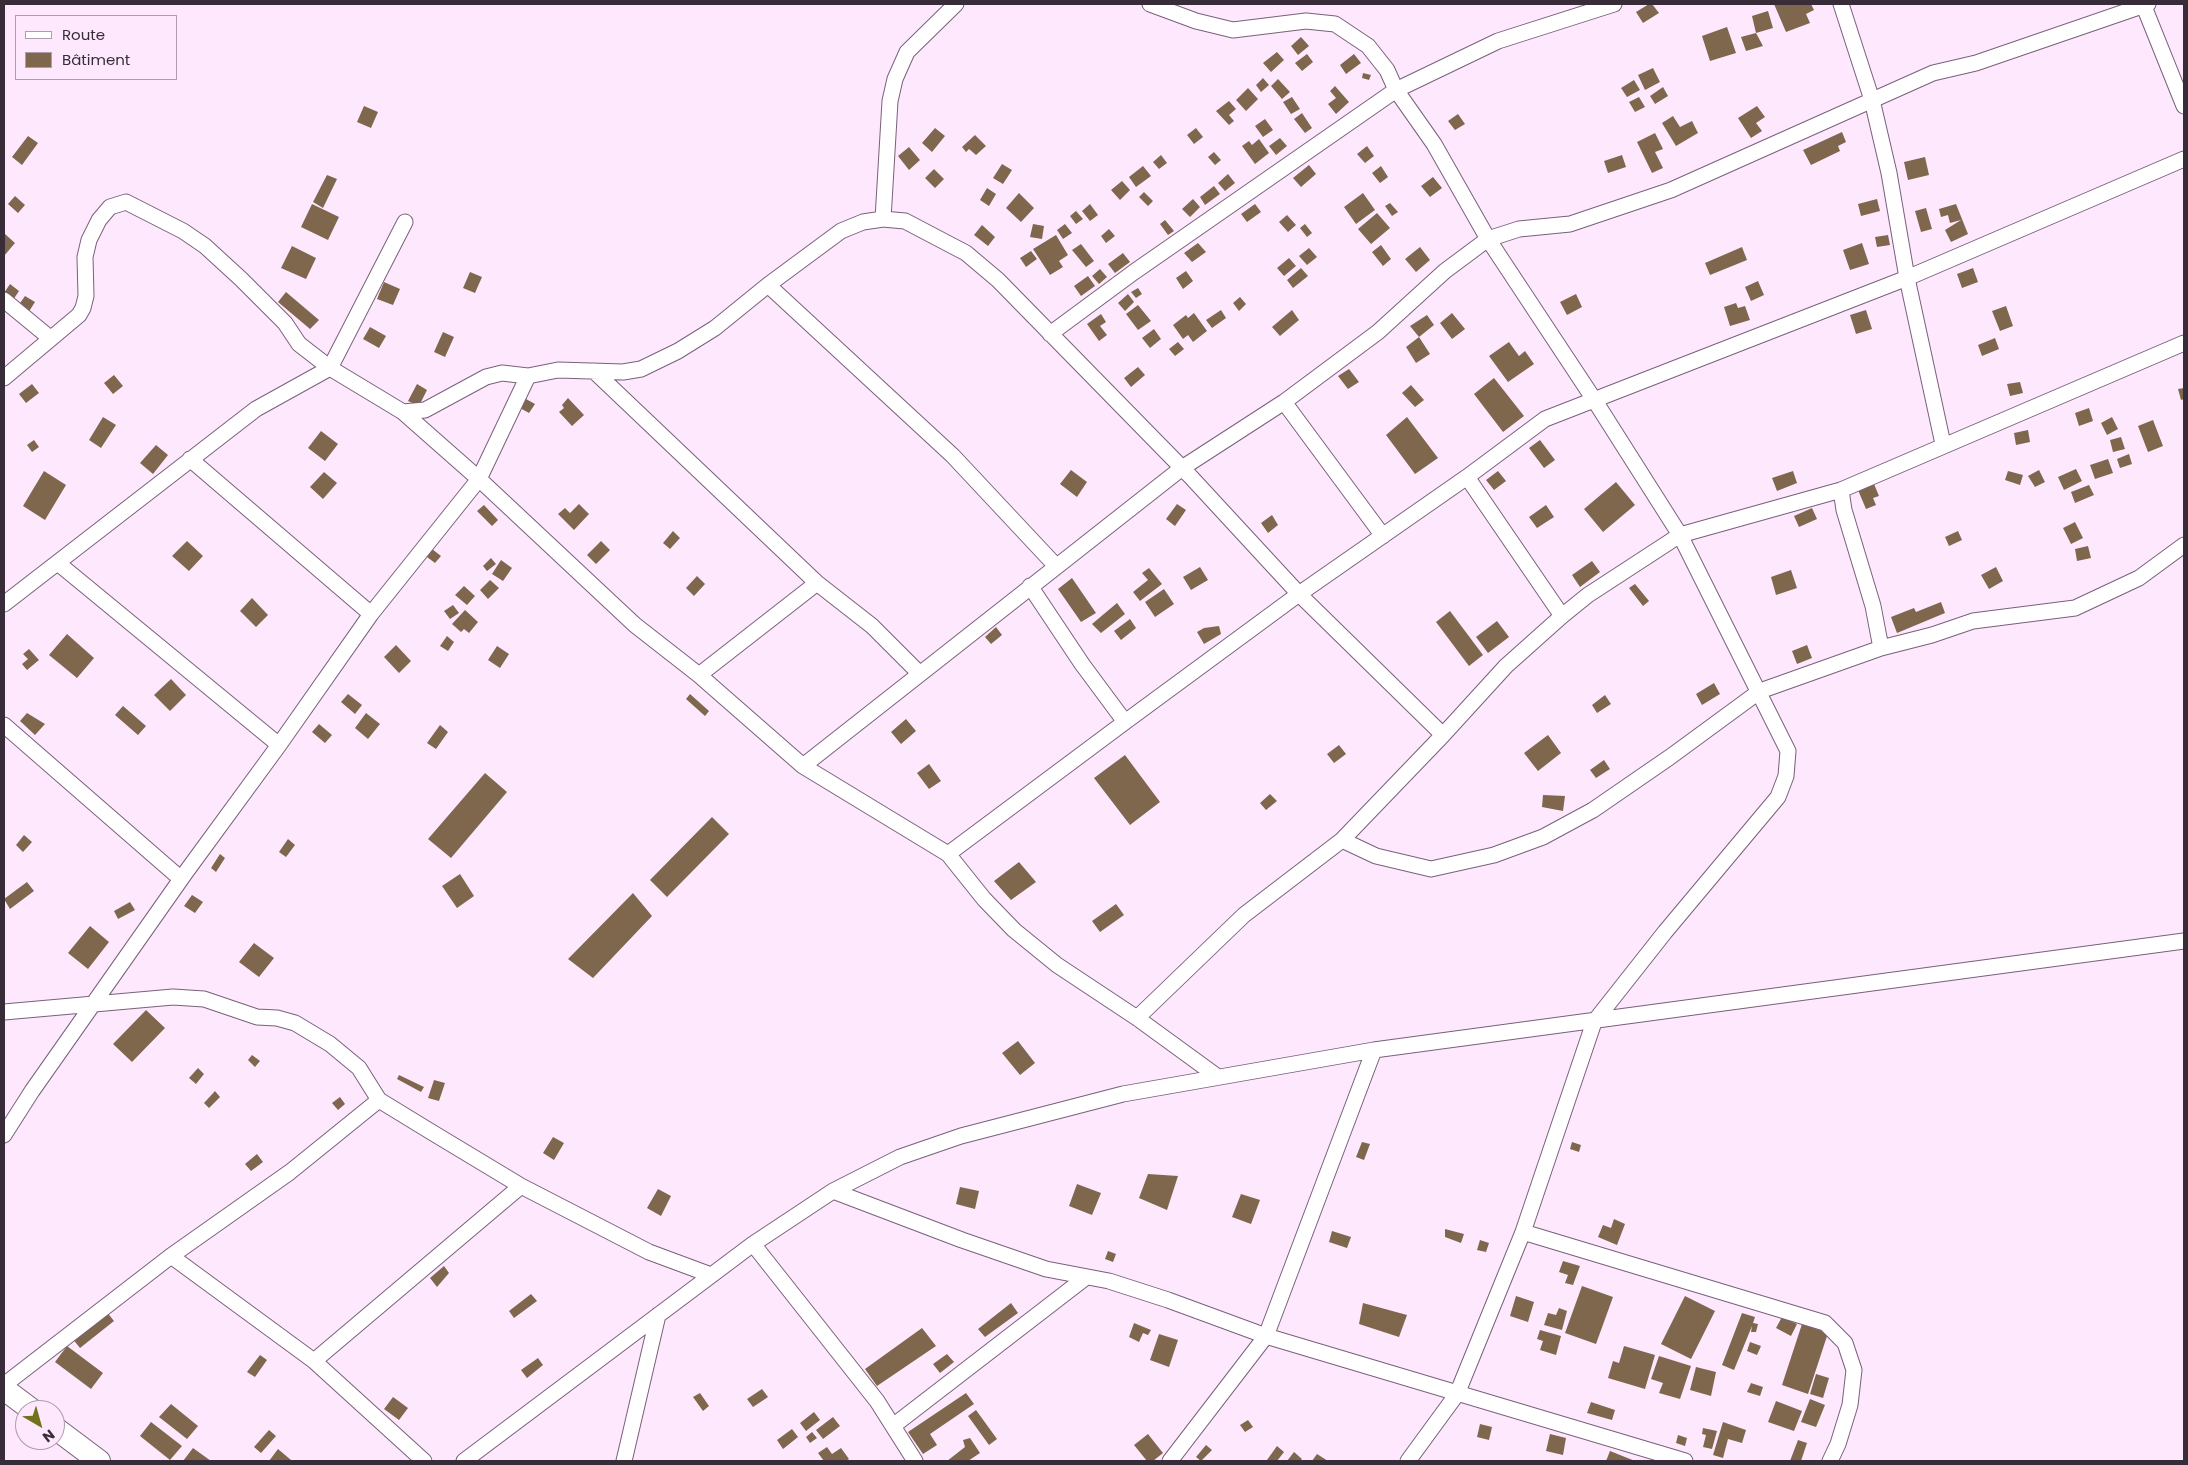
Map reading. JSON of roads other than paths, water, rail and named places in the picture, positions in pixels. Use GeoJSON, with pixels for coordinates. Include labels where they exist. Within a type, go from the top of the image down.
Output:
{"type":"FeatureCollection","features":[{"type":"Feature","properties":{"kind":"main road"},"geometry":{"type":"LineString","coordinates":[[4,1389],[19,1400]]}},
{"type":"Feature","properties":{"kind":"main road"},"geometry":{"type":"LineString","coordinates":[[65,1436],[99,1461]]}},
{"type":"Feature","properties":{"kind":"street"},"geometry":{"type":"LineString","coordinates":[[883,219],[889,110],[895,79],[907,52],[956,4]]}},
{"type":"Feature","properties":{"kind":"street"},"geometry":{"type":"LineString","coordinates":[[1150,4],[1196,21],[1233,30],[1306,21],[1335,24],[1368,46],[1387,70],[1396,90],[1447,164],[1488,239],[1595,401],[1680,535],[1760,691],[1788,751],[1786,776],[1778,797],[1665,932],[1594,1022],[1523,1232],[1457,1394],[1408,1461]]}},
{"type":"Feature","properties":{"kind":"street"},"geometry":{"type":"LineString","coordinates":[[1050,334],[1134,272],[1396,90],[1498,41],[1614,4]]}},
{"type":"Feature","properties":{"kind":"street"},"geometry":{"type":"LineString","coordinates":[[1841,4],[1872,100],[1889,173],[1906,278],[1944,444]]}},
{"type":"Feature","properties":{"kind":"street"},"geometry":{"type":"LineString","coordinates":[[803,766],[1182,468],[1284,402],[1378,332],[1445,271],[1488,239],[1519,229],[1570,224],[1671,190],[1933,73],[1976,63],[2145,4],[2184,106]]}},
{"type":"Feature","properties":{"kind":"street"},"geometry":{"type":"LineString","coordinates":[[948,854],[1299,594],[1467,477],[1545,419],[1906,278],[2184,159]]}},
{"type":"Feature","properties":{"kind":"street"},"geometry":{"type":"LineString","coordinates":[[4,378],[79,315],[86,296],[85,257],[89,240],[99,220],[110,207],[126,202],[183,231],[205,246],[285,323],[299,344],[330,368],[403,412],[480,479],[635,625],[699,675],[803,766],[948,854],[984,899],[1014,930],[1057,965],[1137,1018],[1218,1077]]}},
{"type":"Feature","properties":{"kind":"street"},"geometry":{"type":"LineString","coordinates":[[403,412],[425,410],[486,377],[502,373],[528,376],[558,370],[623,372],[642,368],[678,351],[716,328],[768,285],[841,231],[863,222],[883,219],[905,221],[966,253],[998,280],[1182,468],[1299,594],[1443,735]]}},
{"type":"Feature","properties":{"kind":"street"},"geometry":{"type":"LineString","coordinates":[[4,604],[59,564],[190,459],[256,410],[330,368],[405,222]]}},
{"type":"Feature","properties":{"kind":"street"},"geometry":{"type":"LineString","coordinates":[[768,285],[952,456],[1056,566]]}},
{"type":"Feature","properties":{"kind":"street"},"geometry":{"type":"LineString","coordinates":[[4,300],[50,338]]}},
{"type":"Feature","properties":{"kind":"street"},"geometry":{"type":"LineString","coordinates":[[1137,1018],[1244,915],[1342,840],[1506,666],[1562,616],[1588,595],[1680,535],[1841,490],[1944,444],[2184,343]]}},
{"type":"Feature","properties":{"kind":"street"},"geometry":{"type":"LineString","coordinates":[[594,371],[817,583],[872,626],[919,673]]}},
{"type":"Feature","properties":{"kind":"street"},"geometry":{"type":"LineString","coordinates":[[4,1135],[32,1091],[95,1004],[181,879],[279,745],[371,614],[480,479],[528,376]]}},
{"type":"Feature","properties":{"kind":"street"},"geometry":{"type":"LineString","coordinates":[[1284,402],[1383,536]]}},
{"type":"Feature","properties":{"kind":"street"},"geometry":{"type":"LineString","coordinates":[[190,459],[371,614]]}},
{"type":"Feature","properties":{"kind":"street"},"geometry":{"type":"LineString","coordinates":[[1467,477],[1562,616]]}},
{"type":"Feature","properties":{"kind":"street"},"geometry":{"type":"LineString","coordinates":[[1841,490],[1844,510],[1873,606],[1880,648]]}},
{"type":"Feature","properties":{"kind":"street"},"geometry":{"type":"LineString","coordinates":[[1342,840],[1376,856],[1431,869],[1502,852],[1543,837],[1593,810],[1670,758],[1760,691],[1880,648],[1932,635],[1973,621],[2075,608],[2139,578],[2184,545]]}},
{"type":"Feature","properties":{"kind":"street"},"geometry":{"type":"LineString","coordinates":[[59,564],[279,745]]}},
{"type":"Feature","properties":{"kind":"street"},"geometry":{"type":"LineString","coordinates":[[699,675],[817,583]]}},
{"type":"Feature","properties":{"kind":"street"},"geometry":{"type":"LineString","coordinates":[[1030,586],[1082,664],[1124,722]]}},
{"type":"Feature","properties":{"kind":"street"},"geometry":{"type":"LineString","coordinates":[[4,725],[181,879]]}},
{"type":"Feature","properties":{"kind":"street"},"geometry":{"type":"LineString","coordinates":[[464,1461],[753,1244],[833,1191],[900,1157],[960,1136],[1123,1094],[1374,1050],[2184,942]]}},
{"type":"Feature","properties":{"kind":"street"},"geometry":{"type":"LineString","coordinates":[[4,1012],[173,997],[204,999],[257,1017],[277,1018],[295,1023],[330,1044],[359,1068],[379,1100],[521,1186],[649,1252],[712,1275]]}},
{"type":"Feature","properties":{"kind":"street"},"geometry":{"type":"LineString","coordinates":[[1170,1461],[1266,1336],[1374,1050]]}},
{"type":"Feature","properties":{"kind":"street"},"geometry":{"type":"LineString","coordinates":[[4,1385],[171,1256],[290,1172],[379,1100]]}},
{"type":"Feature","properties":{"kind":"street"},"geometry":{"type":"LineString","coordinates":[[314,1361],[344,1338],[521,1186]]}},
{"type":"Feature","properties":{"kind":"street"},"geometry":{"type":"LineString","coordinates":[[833,1191],[1046,1269],[1085,1278],[1109,1281],[1168,1300],[1266,1336],[1685,1461]]}},
{"type":"Feature","properties":{"kind":"street"},"geometry":{"type":"LineString","coordinates":[[1523,1232],[1825,1323],[1845,1343],[1854,1370],[1850,1405],[1838,1444],[1830,1461]]}},
{"type":"Feature","properties":{"kind":"street"},"geometry":{"type":"LineString","coordinates":[[753,1244],[877,1401],[916,1461]]}},
{"type":"Feature","properties":{"kind":"street"},"geometry":{"type":"LineString","coordinates":[[171,1256],[314,1361],[424,1461]]}},
{"type":"Feature","properties":{"kind":"street"},"geometry":{"type":"LineString","coordinates":[[893,1426],[1085,1278]]}},
{"type":"Feature","properties":{"kind":"street"},"geometry":{"type":"LineString","coordinates":[[624,1461],[658,1315]]}}]}
